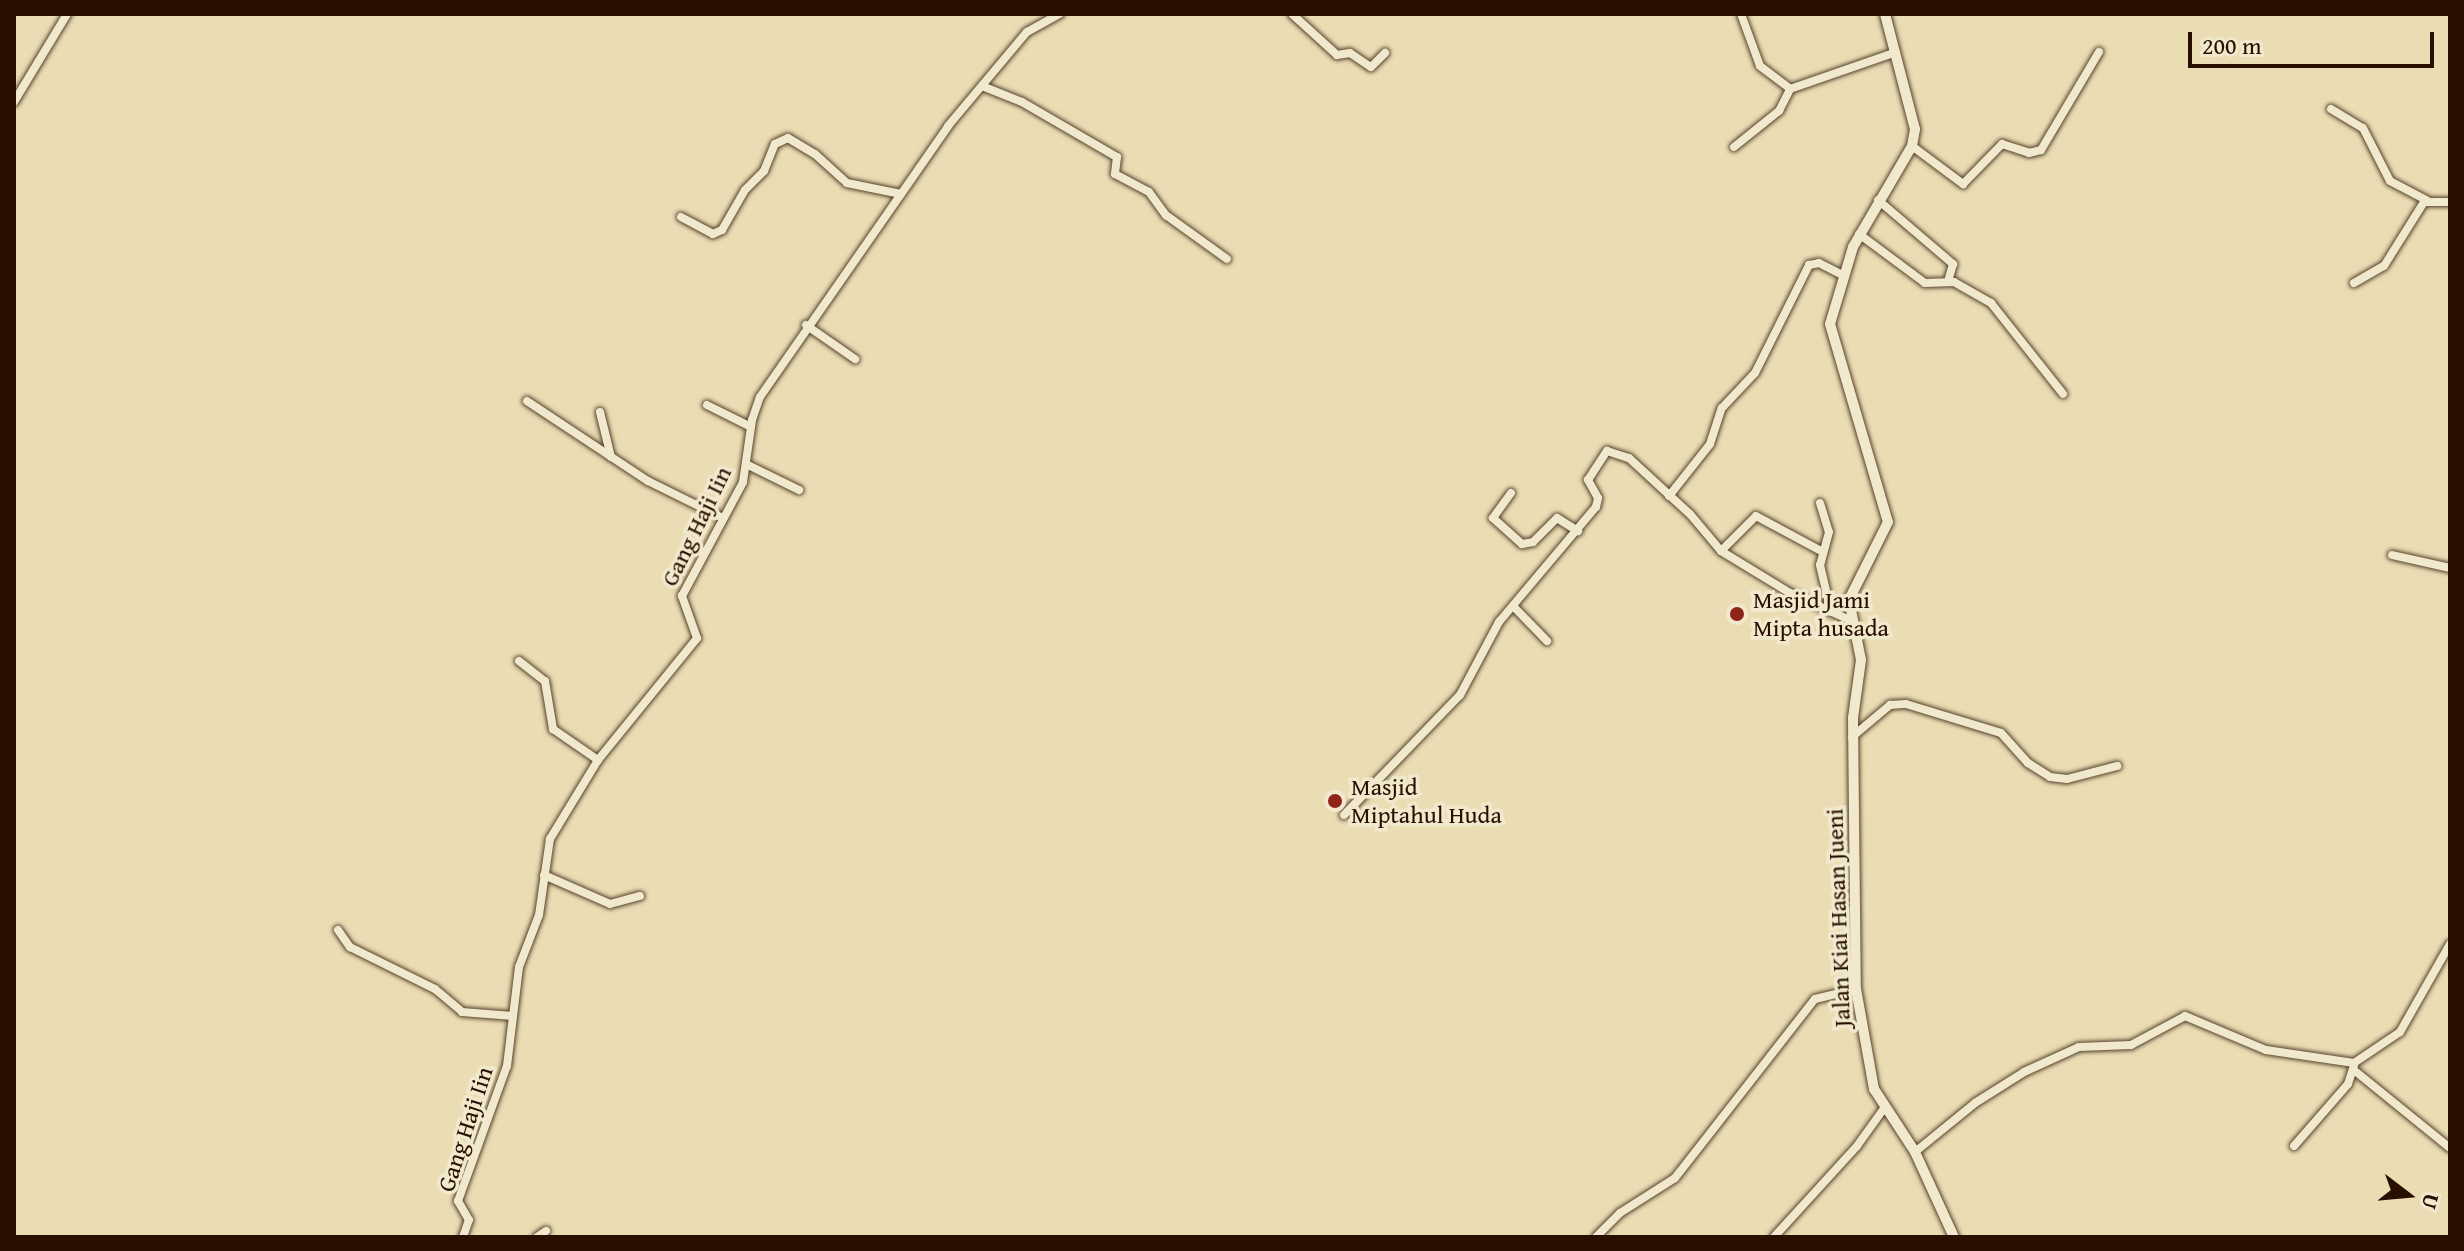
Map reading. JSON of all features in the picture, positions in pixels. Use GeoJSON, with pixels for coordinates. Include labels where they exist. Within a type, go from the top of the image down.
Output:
{"type":"FeatureCollection","features":[{"type":"Feature","properties":{"kind":"street"},"geometry":{"type":"LineString","coordinates":[[14,102],[67,14]]}},
{"type":"Feature","properties":{"kind":"street","name":"Gang Haji Iin"},"geometry":{"type":"LineString","coordinates":[[463,1237],[469,1220],[458,1201],[499,1092],[519,967],[539,915],[555,827],[598,760],[697,638],[682,596],[748,465],[751,427],[766,386],[806,325],[982,86],[1027,32],[1060,14]]}},
{"type":"Feature","properties":{"kind":"street"},"geometry":{"type":"LineString","coordinates":[[1292,14],[1337,55],[1350,53],[1371,67],[1385,53]]}},
{"type":"Feature","properties":{"kind":"street"},"geometry":{"type":"LineString","coordinates":[[1741,14],[1760,66],[1790,89]]}},
{"type":"Feature","properties":{"kind":"street"},"geometry":{"type":"LineString","coordinates":[[1344,815],[1460,695],[1493,631],[1598,504],[1588,480],[1607,451],[1624,454],[1721,551],[1850,620],[1851,590],[1888,522],[1833,344],[1831,313],[1841,274],[1859,234],[1912,146],[1913,113],[1887,15]]}},
{"type":"Feature","properties":{"kind":"street"},"geometry":{"type":"LineString","coordinates":[[1734,147],[1779,111],[1790,89],[1896,52]]}},
{"type":"Feature","properties":{"kind":"street"},"geometry":{"type":"LineString","coordinates":[[1912,146],[1963,184],[2002,144],[2029,153],[2041,150],[2099,52]]}},
{"type":"Feature","properties":{"kind":"street"},"geometry":{"type":"LineString","coordinates":[[982,86],[1022,102],[1117,157],[1115,174],[1149,192],[1166,215],[1227,259]]}},
{"type":"Feature","properties":{"kind":"street"},"geometry":{"type":"LineString","coordinates":[[2331,109],[2363,128],[2390,181],[2428,201],[2450,202]]}},
{"type":"Feature","properties":{"kind":"street"},"geometry":{"type":"LineString","coordinates":[[681,217],[713,234],[722,230],[745,190],[764,171],[775,144],[788,138],[847,183],[901,194]]}},
{"type":"Feature","properties":{"kind":"street"},"geometry":{"type":"LineString","coordinates":[[1878,200],[1953,264],[1948,281]]}},
{"type":"Feature","properties":{"kind":"street"},"geometry":{"type":"LineString","coordinates":[[2354,283],[2384,266],[2428,201]]}},
{"type":"Feature","properties":{"kind":"street"},"geometry":{"type":"LineString","coordinates":[[1859,234],[1925,283],[1948,281],[1981,295],[2001,311],[2063,394]]}},
{"type":"Feature","properties":{"kind":"street"},"geometry":{"type":"LineString","coordinates":[[1669,496],[1710,444],[1722,408],[1755,373],[1809,265],[1819,263],[1841,274]]}},
{"type":"Feature","properties":{"kind":"street"},"geometry":{"type":"LineString","coordinates":[[806,325],[855,359]]}},
{"type":"Feature","properties":{"kind":"street"},"geometry":{"type":"LineString","coordinates":[[527,401],[611,457],[723,518]]}},
{"type":"Feature","properties":{"kind":"street"},"geometry":{"type":"LineString","coordinates":[[707,405],[751,427]]}},
{"type":"Feature","properties":{"kind":"street"},"geometry":{"type":"LineString","coordinates":[[600,412],[611,457]]}},
{"type":"Feature","properties":{"kind":"street"},"geometry":{"type":"LineString","coordinates":[[748,465],[799,490]]}},
{"type":"Feature","properties":{"kind":"street"},"geometry":{"type":"LineString","coordinates":[[1511,493],[1493,518],[1522,544],[1533,542],[1557,518],[1578,531]]}},
{"type":"Feature","properties":{"kind":"street"},"geometry":{"type":"LineString","coordinates":[[1820,503],[1829,532],[1821,551],[1831,612]]}},
{"type":"Feature","properties":{"kind":"street"},"geometry":{"type":"LineString","coordinates":[[1721,551],[1756,516],[1821,551]]}},
{"type":"Feature","properties":{"kind":"street"},"geometry":{"type":"LineString","coordinates":[[2392,555],[2450,568]]}},
{"type":"Feature","properties":{"kind":"street"},"geometry":{"type":"LineString","coordinates":[[1513,606],[1547,641]]}},
{"type":"Feature","properties":{"kind":"street","name":"Jalan Kiai Hasan Jueni"},"geometry":{"type":"LineString","coordinates":[[1850,620],[1861,660],[1852,737],[1856,989],[1870,1080],[1915,1152],[1954,1237]]}},
{"type":"Feature","properties":{"kind":"street"},"geometry":{"type":"LineString","coordinates":[[519,661],[545,681],[553,729],[598,760]]}},
{"type":"Feature","properties":{"kind":"street"},"geometry":{"type":"LineString","coordinates":[[1852,737],[1890,705],[1906,704],[2001,733],[2028,763],[2050,777],[2067,779],[2117,766]]}},
{"type":"Feature","properties":{"kind":"street"},"geometry":{"type":"LineString","coordinates":[[544,875],[610,904],[640,896]]}},
{"type":"Feature","properties":{"kind":"street"},"geometry":{"type":"LineString","coordinates":[[338,930],[350,947],[435,989],[462,1012],[513,1016]]}},
{"type":"Feature","properties":{"kind":"street"},"geometry":{"type":"LineString","coordinates":[[2294,1146],[2354,1067],[2400,1032],[2450,944]]}},
{"type":"Feature","properties":{"kind":"street"},"geometry":{"type":"LineString","coordinates":[[1596,1237],[1620,1213],[1675,1178],[1815,999],[1856,989]]}},
{"type":"Feature","properties":{"kind":"street"},"geometry":{"type":"LineString","coordinates":[[1915,1152],[1988,1093],[2024,1072],[2079,1047],[2131,1045],[2183,1017],[2195,1017],[2274,1052],[2354,1067],[2450,1148]]}},
{"type":"Feature","properties":{"kind":"street"},"geometry":{"type":"LineString","coordinates":[[1774,1237],[1857,1146],[1885,1107]]}},
{"type":"Feature","properties":{"kind":"street"},"geometry":{"type":"LineString","coordinates":[[537,1237],[546,1231]]}},
{"type":"Feature","properties":{"kind":"place","name":"Masjid Jami Mipta husada"},"geometry":{"type":"Point","coordinates":[1737,614]}},
{"type":"Feature","properties":{"kind":"place","name":"Masjid Miptahul Huda"},"geometry":{"type":"Point","coordinates":[1335,801]}}]}
